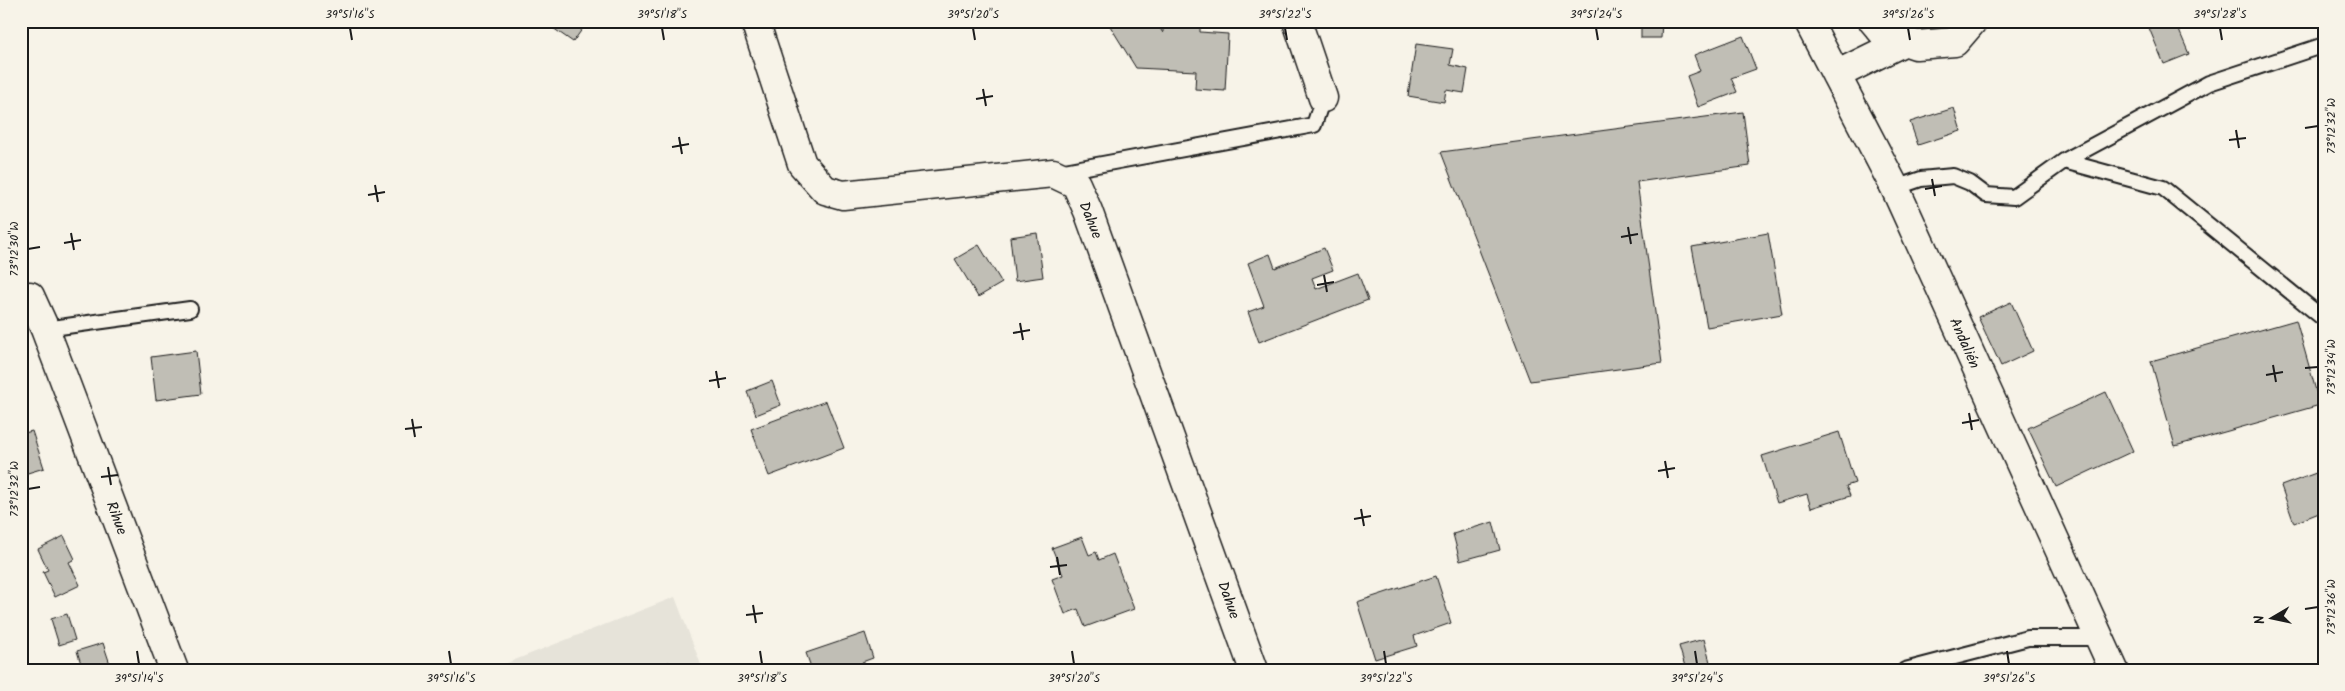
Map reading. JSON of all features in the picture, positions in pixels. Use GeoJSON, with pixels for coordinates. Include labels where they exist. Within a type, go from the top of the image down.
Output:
{"type":"FeatureCollection","features":[{"type":"Feature","properties":{"kind":"street"},"geometry":{"type":"LineString","coordinates":[[754,21],[802,164],[825,190],[843,195],[1053,173]]}},
{"type":"Feature","properties":{"kind":"street"},"geometry":{"type":"LineString","coordinates":[[1297,21],[1323,98]]}},
{"type":"Feature","properties":{"kind":"street","name":"Andalién"},"geometry":{"type":"LineString","coordinates":[[1808,21],[1895,188],[2114,670]]}},
{"type":"Feature","properties":{"kind":"street"},"geometry":{"type":"LineString","coordinates":[[1873,21],[1884,34],[1916,45],[1955,42],[1973,21]]}},
{"type":"Feature","properties":{"kind":"street"},"geometry":{"type":"LineString","coordinates":[[1836,75],[1905,41]]}},
{"type":"Feature","properties":{"kind":"street","name":"Dahue"},"geometry":{"type":"LineString","coordinates":[[1053,173],[1076,184],[1088,211],[1254,670]]}},
{"type":"Feature","properties":{"kind":"street","name":"Rihue"},"geometry":{"type":"LineString","coordinates":[[33,312],[174,670]]}},
{"type":"Feature","properties":{"kind":"lane"},"geometry":{"type":"LineString","coordinates":[[1895,188],[1921,179],[1953,176],[1970,183],[1986,195],[2014,197],[2064,161],[2209,83],[2324,45]]}},
{"type":"Feature","properties":{"kind":"lane"},"geometry":{"type":"LineString","coordinates":[[1053,173],[1314,125],[1323,98]]}},
{"type":"Feature","properties":{"kind":"lane"},"geometry":{"type":"LineString","coordinates":[[2064,161],[2163,188],[2324,319]]}},
{"type":"Feature","properties":{"kind":"lane"},"geometry":{"type":"LineString","coordinates":[[33,312],[190,309]]}},
{"type":"Feature","properties":{"kind":"lane"},"geometry":{"type":"LineString","coordinates":[[1905,670],[2028,638],[2098,638]]}},
{"type":"Feature","properties":{"kind":"shaded area"},"geometry":{"type":"Polygon","coordinates":[[[675,597],[703,670],[489,670],[675,597]]]}},
{"type":"Feature","properties":{"kind":"building"},"geometry":{"type":"Polygon","coordinates":[[[543,21],[588,21],[573,42],[543,21]]]}},
{"type":"Feature","properties":{"kind":"building"},"geometry":{"type":"Polygon","coordinates":[[[1107,21],[1155,21],[1163,33],[1163,21],[1200,21],[1200,32],[1228,34],[1225,91],[1195,89],[1196,71],[1136,68],[1107,21]]]}},
{"type":"Feature","properties":{"kind":"building"},"geometry":{"type":"Polygon","coordinates":[[[1641,21],[1662,21],[1661,38],[1641,38],[1641,21]]]}},
{"type":"Feature","properties":{"kind":"building"},"geometry":{"type":"Polygon","coordinates":[[[2164,21],[2175,21],[2189,54],[2164,64],[2149,28],[2164,21]]]}},
{"type":"Feature","properties":{"kind":"building"},"geometry":{"type":"Polygon","coordinates":[[[1743,36],[1756,69],[1731,78],[1737,92],[1698,107],[1687,76],[1700,71],[1694,55],[1743,36]]]}},
{"type":"Feature","properties":{"kind":"building"},"geometry":{"type":"Polygon","coordinates":[[[1416,44],[1453,49],[1450,65],[1468,69],[1464,93],[1446,90],[1444,102],[1408,96],[1416,44]]]}},
{"type":"Feature","properties":{"kind":"building"},"geometry":{"type":"Polygon","coordinates":[[[1954,108],[1961,131],[1918,145],[1910,122],[1954,108]]]}},
{"type":"Feature","properties":{"kind":"building"},"geometry":{"type":"Polygon","coordinates":[[[1743,112],[1750,166],[1637,182],[1662,363],[1530,381],[1441,152],[1743,112]]]}},
{"type":"Feature","properties":{"kind":"building"},"geometry":{"type":"Polygon","coordinates":[[[1037,233],[1043,277],[1015,281],[1010,237],[1037,233]]]}},
{"type":"Feature","properties":{"kind":"building"},"geometry":{"type":"Polygon","coordinates":[[[1768,233],[1782,314],[1707,327],[1692,247],[1768,233]]]}},
{"type":"Feature","properties":{"kind":"building"},"geometry":{"type":"Polygon","coordinates":[[[979,245],[1002,283],[978,297],[955,259],[979,245]]]}},
{"type":"Feature","properties":{"kind":"building"},"geometry":{"type":"Polygon","coordinates":[[[1324,248],[1333,270],[1312,278],[1316,289],[1358,273],[1368,300],[1259,342],[1248,312],[1264,306],[1248,263],[1270,254],[1275,268],[1324,248]]]}},
{"type":"Feature","properties":{"kind":"building"},"geometry":{"type":"Polygon","coordinates":[[[2011,302],[2033,351],[2001,366],[1978,317],[2011,302]]]}},
{"type":"Feature","properties":{"kind":"building"},"geometry":{"type":"Polygon","coordinates":[[[2296,320],[2320,405],[2175,446],[2151,361],[2296,320]]]}},
{"type":"Feature","properties":{"kind":"building"},"geometry":{"type":"Polygon","coordinates":[[[196,351],[201,394],[156,400],[151,357],[196,351]]]}},
{"type":"Feature","properties":{"kind":"building"},"geometry":{"type":"Polygon","coordinates":[[[772,381],[781,405],[756,415],[747,391],[772,381]]]}},
{"type":"Feature","properties":{"kind":"building"},"geometry":{"type":"Polygon","coordinates":[[[2106,392],[2133,451],[2056,487],[2028,428],[2106,392]]]}},
{"type":"Feature","properties":{"kind":"building"},"geometry":{"type":"Polygon","coordinates":[[[826,401],[844,448],[769,476],[751,429],[826,401]]]}},
{"type":"Feature","properties":{"kind":"building"},"geometry":{"type":"Polygon","coordinates":[[[32,431],[44,468],[21,475],[21,434],[32,431]]]}},
{"type":"Feature","properties":{"kind":"building"},"geometry":{"type":"Polygon","coordinates":[[[1839,432],[1855,483],[1846,486],[1850,496],[1811,508],[1807,494],[1777,503],[1762,456],[1839,432]]]}},
{"type":"Feature","properties":{"kind":"building"},"geometry":{"type":"Polygon","coordinates":[[[2324,470],[2324,511],[2294,523],[2281,486],[2324,470]]]}},
{"type":"Feature","properties":{"kind":"building"},"geometry":{"type":"Polygon","coordinates":[[[1493,522],[1500,550],[1460,561],[1453,534],[1493,522]]]}},
{"type":"Feature","properties":{"kind":"building"},"geometry":{"type":"Polygon","coordinates":[[[64,536],[75,559],[69,562],[80,585],[55,597],[43,572],[48,570],[38,549],[64,536]]]}},
{"type":"Feature","properties":{"kind":"building"},"geometry":{"type":"Polygon","coordinates":[[[1082,537],[1089,555],[1096,552],[1099,560],[1113,554],[1134,609],[1085,627],[1078,609],[1065,614],[1052,579],[1063,575],[1052,548],[1082,537]]]}},
{"type":"Feature","properties":{"kind":"building"},"geometry":{"type":"Polygon","coordinates":[[[1436,576],[1451,623],[1414,636],[1417,646],[1375,659],[1357,602],[1436,576]]]}},
{"type":"Feature","properties":{"kind":"building"},"geometry":{"type":"Polygon","coordinates":[[[67,614],[75,640],[59,645],[51,619],[67,614]]]}},
{"type":"Feature","properties":{"kind":"building"},"geometry":{"type":"Polygon","coordinates":[[[865,633],[873,658],[862,662],[865,670],[812,670],[806,653],[865,633]]]}},
{"type":"Feature","properties":{"kind":"building"},"geometry":{"type":"Polygon","coordinates":[[[1704,639],[1712,670],[1686,670],[1679,646],[1704,639]]]}},
{"type":"Feature","properties":{"kind":"building"},"geometry":{"type":"Polygon","coordinates":[[[103,643],[112,670],[83,670],[77,651],[103,643]]]}},
{"type":"Feature","properties":{"kind":"building"},"geometry":{"type":"Polygon","coordinates":[[[669,662],[672,670],[651,670],[669,662]]]}}]}
